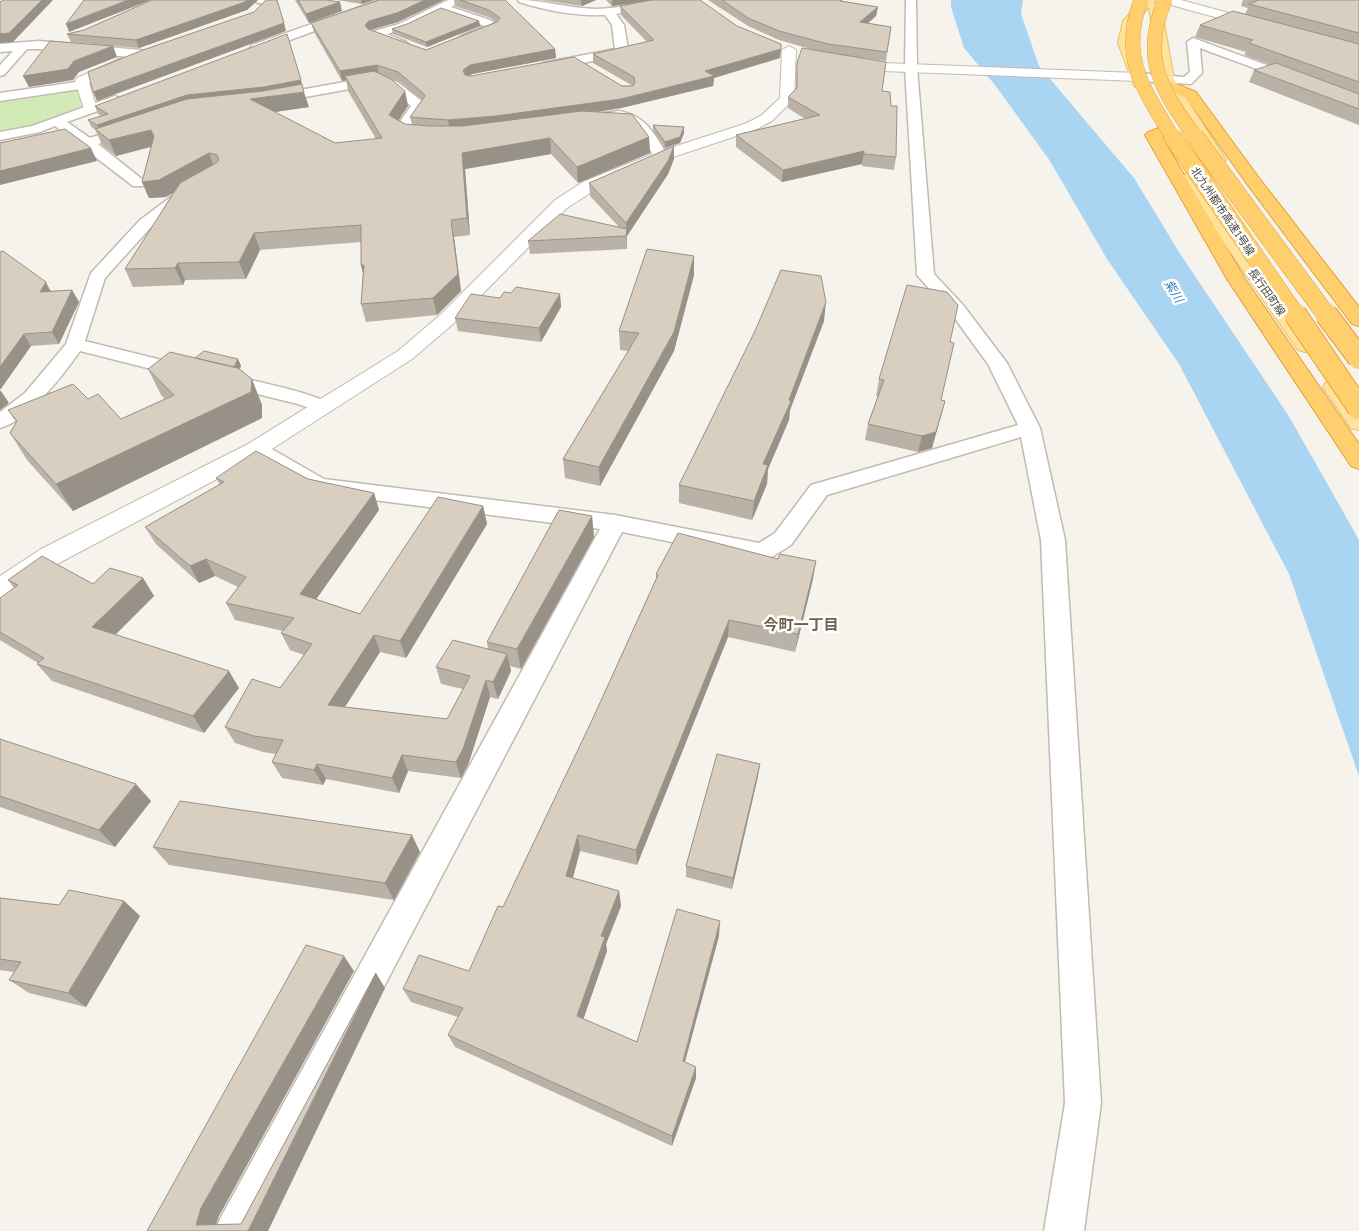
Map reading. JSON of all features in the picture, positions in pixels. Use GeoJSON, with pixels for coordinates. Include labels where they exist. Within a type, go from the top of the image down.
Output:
{"type":"FeatureCollection","features":[{"type":"Feature","properties":{"kind":"highway","name":"北九州都市高速1号線"},"geometry":{"type":"LineString","coordinates":[[1141,0],[1131,26],[1130,44],[1136,68],[1151,101],[1181,149],[1359,408]]}},
{"type":"Feature","properties":{"kind":"highway","name":"北九州都市高速1号線"},"geometry":{"type":"LineString","coordinates":[[1167,0],[1155,29],[1152,47],[1174,104],[1214,162],[1359,358]]}},
{"type":"Feature","properties":{"kind":"highway"},"geometry":{"type":"LineString","coordinates":[[1177,0],[1170,10],[1162,29],[1157,48],[1165,78],[1191,96],[1359,320]]}},
{"type":"Feature","properties":{"kind":"highway"},"geometry":{"type":"LineString","coordinates":[[1164,131],[1153,135],[1248,296],[1359,461]]}},
{"type":"Feature","properties":{"kind":"main road","name":"長行田町線"},"geometry":{"type":"LineString","coordinates":[[1149,0],[1129,22],[1124,43],[1136,77],[1164,131],[1228,236],[1359,423]]}},
{"type":"Feature","properties":{"kind":"main road"},"geometry":{"type":"LineString","coordinates":[[1154,0],[1165,78],[1217,158],[1359,351]]}},
{"type":"Feature","properties":{"kind":"street"},"geometry":{"type":"LineString","coordinates":[[246,51],[390,0]]}},
{"type":"Feature","properties":{"kind":"street"},"geometry":{"type":"LineString","coordinates":[[410,46],[375,34],[402,26],[457,0]]}},
{"type":"Feature","properties":{"kind":"street"},"geometry":{"type":"LineString","coordinates":[[524,0],[540,6],[565,11],[609,12],[646,7],[670,0]]}},
{"type":"Feature","properties":{"kind":"street"},"geometry":{"type":"LineString","coordinates":[[1167,0],[1274,29]]}},
{"type":"Feature","properties":{"kind":"street"},"geometry":{"type":"LineString","coordinates":[[343,6],[363,10]]}},
{"type":"Feature","properties":{"kind":"street"},"geometry":{"type":"LineString","coordinates":[[910,6],[926,275],[957,309],[997,363],[1030,428],[1053,540],[1082,1103],[1064,1231]]}},
{"type":"Feature","properties":{"kind":"street"},"geometry":{"type":"LineString","coordinates":[[439,7],[486,22],[493,27],[452,43]]}},
{"type":"Feature","properties":{"kind":"street"},"geometry":{"type":"LineString","coordinates":[[539,68],[619,52],[622,49],[618,25],[609,12]]}},
{"type":"Feature","properties":{"kind":"street"},"geometry":{"type":"LineString","coordinates":[[0,48],[39,45],[74,36]]}},
{"type":"Feature","properties":{"kind":"street"},"geometry":{"type":"LineString","coordinates":[[834,58],[883,67],[1165,78],[1187,81],[1196,73],[1193,42],[1359,103]]}},
{"type":"Feature","properties":{"kind":"street"},"geometry":{"type":"LineString","coordinates":[[39,45],[146,52]]}},
{"type":"Feature","properties":{"kind":"street"},"geometry":{"type":"LineString","coordinates":[[0,589],[50,556],[256,449],[405,355],[446,320],[561,204],[589,186],[661,156],[752,126],[767,118],[787,99],[794,51],[773,45]]}},
{"type":"Feature","properties":{"kind":"street"},"geometry":{"type":"LineString","coordinates":[[0,72],[23,47]]}},
{"type":"Feature","properties":{"kind":"street"},"geometry":{"type":"LineString","coordinates":[[90,109],[82,81],[86,77],[146,52]]}},
{"type":"Feature","properties":{"kind":"street"},"geometry":{"type":"LineString","coordinates":[[578,60],[594,71]]}},
{"type":"Feature","properties":{"kind":"street"},"geometry":{"type":"LineString","coordinates":[[257,101],[364,82],[385,81],[406,94],[418,106],[401,130],[437,138]]}},
{"type":"Feature","properties":{"kind":"street"},"geometry":{"type":"LineString","coordinates":[[0,97],[83,85]]}},
{"type":"Feature","properties":{"kind":"street"},"geometry":{"type":"LineString","coordinates":[[0,136],[58,122],[127,95]]}},
{"type":"Feature","properties":{"kind":"street"},"geometry":{"type":"LineString","coordinates":[[591,119],[620,114],[633,118],[640,124],[661,156]]}},
{"type":"Feature","properties":{"kind":"street"},"geometry":{"type":"LineString","coordinates":[[58,122],[138,183]]}},
{"type":"Feature","properties":{"kind":"street"},"geometry":{"type":"LineString","coordinates":[[88,143],[144,124]]}},
{"type":"Feature","properties":{"kind":"street"},"geometry":{"type":"LineString","coordinates":[[0,422],[32,397],[62,364],[74,344],[97,278],[146,223],[177,197],[209,178]]}},
{"type":"Feature","properties":{"kind":"street"},"geometry":{"type":"LineString","coordinates":[[74,344],[305,400],[323,407]]}},
{"type":"Feature","properties":{"kind":"street"},"geometry":{"type":"LineString","coordinates":[[256,449],[320,486],[615,523],[762,552],[783,539],[819,490],[1030,428]]}},
{"type":"Feature","properties":{"kind":"street"},"geometry":{"type":"LineString","coordinates":[[235,1231],[615,523]]}},
{"type":"Feature","properties":{"kind":"green space"},"geometry":{"type":"Polygon","coordinates":[[[83,85],[90,109],[58,122],[0,135],[0,97],[83,85]]]}},
{"type":"Feature","properties":{"kind":"water","name":"紫川"},"geometry":{"type":"Polygon","coordinates":[[[951,0],[1023,0],[1021,14],[1039,66],[1134,178],[1179,252],[1290,418],[1359,540],[1359,776],[1289,574],[1179,364],[1107,259],[1050,161],[995,85],[964,48],[951,7],[951,0]]]}},
{"type":"Feature","properties":{"kind":"building"},"geometry":{"type":"Polygon","coordinates":[[[4,0],[42,0],[9,33],[0,34],[0,2],[4,0]]]}},
{"type":"Feature","properties":{"kind":"building"},"geometry":{"type":"Polygon","coordinates":[[[84,0],[128,0],[66,24],[84,0]]]}},
{"type":"Feature","properties":{"kind":"building"},"geometry":{"type":"Polygon","coordinates":[[[152,0],[247,0],[136,40],[67,34],[84,30],[152,0]]]}},
{"type":"Feature","properties":{"kind":"building"},"geometry":{"type":"Polygon","coordinates":[[[266,0],[277,0],[284,23],[93,92],[88,72],[143,50],[254,12],[266,0]]]}},
{"type":"Feature","properties":{"kind":"building"},"geometry":{"type":"Polygon","coordinates":[[[298,0],[326,0],[340,2],[306,14],[298,0]]]}},
{"type":"Feature","properties":{"kind":"building"},"geometry":{"type":"Polygon","coordinates":[[[379,0],[425,0],[397,13],[369,21],[365,25],[368,29],[426,50],[497,22],[500,18],[489,10],[460,0],[505,0],[555,49],[470,65],[463,70],[465,75],[471,76],[574,57],[622,86],[633,86],[635,82],[634,77],[593,54],[654,40],[620,6],[651,0],[700,0],[737,26],[781,44],[781,49],[705,71],[714,76],[621,99],[496,116],[448,120],[410,117],[425,96],[424,94],[398,72],[377,65],[340,71],[311,23],[379,0]]]}},
{"type":"Feature","properties":{"kind":"building"},"geometry":{"type":"Polygon","coordinates":[[[722,0],[840,0],[878,7],[860,22],[891,27],[887,52],[828,44],[779,31],[748,18],[722,0]]]}},
{"type":"Feature","properties":{"kind":"building"},"geometry":{"type":"Polygon","coordinates":[[[1259,0],[1359,0],[1359,33],[1249,4],[1259,0]]]}},
{"type":"Feature","properties":{"kind":"building"},"geometry":{"type":"Polygon","coordinates":[[[441,8],[479,21],[426,42],[392,29],[407,24],[441,8]]]}},
{"type":"Feature","properties":{"kind":"building"},"geometry":{"type":"Polygon","coordinates":[[[1233,11],[1359,44],[1359,82],[1249,43],[1253,40],[1200,25],[1233,11]]]}},
{"type":"Feature","properties":{"kind":"building"},"geometry":{"type":"Polygon","coordinates":[[[287,34],[301,80],[264,87],[187,95],[97,125],[88,120],[108,114],[95,106],[287,34]]]}},
{"type":"Feature","properties":{"kind":"building"},"geometry":{"type":"Polygon","coordinates":[[[50,41],[113,46],[74,61],[68,69],[23,76],[50,41]]]}},
{"type":"Feature","properties":{"kind":"building"},"geometry":{"type":"Polygon","coordinates":[[[802,48],[886,62],[882,91],[890,92],[891,106],[897,106],[896,157],[864,154],[864,151],[783,170],[736,135],[820,115],[788,97],[797,88],[797,63],[802,48]]]}},
{"type":"Feature","properties":{"kind":"building"},"geometry":{"type":"Polygon","coordinates":[[[1276,63],[1359,94],[1359,109],[1254,70],[1276,63]]]}},
{"type":"Feature","properties":{"kind":"building"},"geometry":{"type":"Polygon","coordinates":[[[374,71],[391,79],[405,91],[389,115],[405,124],[463,126],[582,111],[632,114],[649,137],[577,167],[550,138],[462,153],[467,218],[451,220],[458,274],[433,298],[361,304],[364,265],[361,265],[361,225],[254,233],[239,262],[178,263],[175,268],[125,269],[180,183],[219,160],[217,155],[209,153],[159,180],[142,182],[154,136],[151,130],[109,140],[95,129],[187,99],[263,91],[302,84],[304,92],[250,99],[335,143],[382,138],[345,76],[374,71]]]}},
{"type":"Feature","properties":{"kind":"building"},"geometry":{"type":"Polygon","coordinates":[[[653,125],[684,127],[680,137],[665,142],[653,125]]]}},
{"type":"Feature","properties":{"kind":"building"},"geometry":{"type":"Polygon","coordinates":[[[65,129],[91,148],[0,171],[0,143],[65,129]]]}},
{"type":"Feature","properties":{"kind":"building"},"geometry":{"type":"Polygon","coordinates":[[[674,146],[668,161],[626,223],[589,183],[674,146]]]}},
{"type":"Feature","properties":{"kind":"building"},"geometry":{"type":"Polygon","coordinates":[[[560,214],[627,229],[626,236],[528,241],[560,214]]]}},
{"type":"Feature","properties":{"kind":"building"},"geometry":{"type":"Polygon","coordinates":[[[647,249],[694,256],[674,332],[599,467],[563,459],[639,333],[619,331],[647,249]]]}},
{"type":"Feature","properties":{"kind":"building"},"geometry":{"type":"Polygon","coordinates":[[[3,251],[46,282],[40,292],[72,290],[52,332],[24,334],[0,367],[0,252],[3,251]]]}},
{"type":"Feature","properties":{"kind":"building"},"geometry":{"type":"Polygon","coordinates":[[[781,270],[821,276],[826,302],[789,400],[791,401],[763,464],[768,465],[754,501],[679,485],[755,331],[781,270]]]}},
{"type":"Feature","properties":{"kind":"building"},"geometry":{"type":"Polygon","coordinates":[[[907,285],[947,292],[958,305],[950,342],[954,343],[941,400],[945,401],[936,432],[922,436],[868,424],[884,380],[879,379],[907,285]]]}},
{"type":"Feature","properties":{"kind":"building"},"geometry":{"type":"Polygon","coordinates":[[[516,287],[560,294],[539,328],[455,318],[471,294],[500,298],[504,292],[511,293],[516,287]]]}},
{"type":"Feature","properties":{"kind":"building"},"geometry":{"type":"Polygon","coordinates":[[[204,351],[238,359],[234,367],[195,358],[204,351]]]}},
{"type":"Feature","properties":{"kind":"building"},"geometry":{"type":"Polygon","coordinates":[[[170,352],[238,368],[252,379],[251,392],[56,484],[10,433],[17,421],[8,410],[73,384],[88,399],[98,394],[121,419],[174,395],[148,369],[170,352]]]}},
{"type":"Feature","properties":{"kind":"building"},"geometry":{"type":"Polygon","coordinates":[[[256,451],[308,479],[374,493],[300,594],[360,614],[438,497],[483,506],[400,641],[374,635],[328,705],[447,719],[470,676],[436,667],[453,640],[507,654],[493,682],[486,680],[463,749],[456,762],[402,755],[392,778],[317,764],[314,770],[272,762],[283,740],[254,736],[225,727],[252,679],[280,688],[312,644],[281,633],[294,618],[226,603],[246,577],[206,559],[190,566],[145,527],[224,482],[216,478],[256,451]]]}},
{"type":"Feature","properties":{"kind":"building"},"geometry":{"type":"Polygon","coordinates":[[[559,510],[592,516],[517,649],[487,642],[559,510]]]}},
{"type":"Feature","properties":{"kind":"building"},"geometry":{"type":"Polygon","coordinates":[[[678,533],[778,559],[780,554],[816,561],[798,634],[729,620],[636,850],[578,835],[566,876],[619,891],[601,936],[605,937],[577,1016],[637,1042],[677,909],[720,921],[683,1061],[696,1067],[672,1136],[448,1035],[463,1008],[403,989],[419,955],[469,971],[498,906],[503,907],[594,716],[658,575],[656,574],[678,533]]]}},
{"type":"Feature","properties":{"kind":"building"},"geometry":{"type":"Polygon","coordinates":[[[42,556],[93,584],[110,568],[143,578],[92,627],[229,671],[193,716],[37,664],[44,658],[0,632],[0,598],[18,585],[8,580],[42,556]]]}},
{"type":"Feature","properties":{"kind":"building"},"geometry":{"type":"Polygon","coordinates":[[[0,739],[136,784],[99,830],[0,796],[0,739]]]}},
{"type":"Feature","properties":{"kind":"building"},"geometry":{"type":"Polygon","coordinates":[[[717,754],[760,764],[733,878],[686,866],[717,754]]]}},
{"type":"Feature","properties":{"kind":"building"},"geometry":{"type":"Polygon","coordinates":[[[180,801],[412,835],[385,883],[153,847],[180,801]]]}},
{"type":"Feature","properties":{"kind":"building"},"geometry":{"type":"Polygon","coordinates":[[[69,890],[124,901],[68,993],[9,980],[21,962],[0,959],[0,898],[59,905],[69,890]]]}},
{"type":"Feature","properties":{"kind":"building"},"geometry":{"type":"Polygon","coordinates":[[[306,945],[344,956],[201,1208],[196,1225],[241,1224],[376,973],[248,1231],[147,1231],[306,945]]]}},
{"type":"Feature","properties":{"kind":"district","name":"今町一丁目"},"geometry":{"type":"Point","coordinates":[801,624]}}]}
